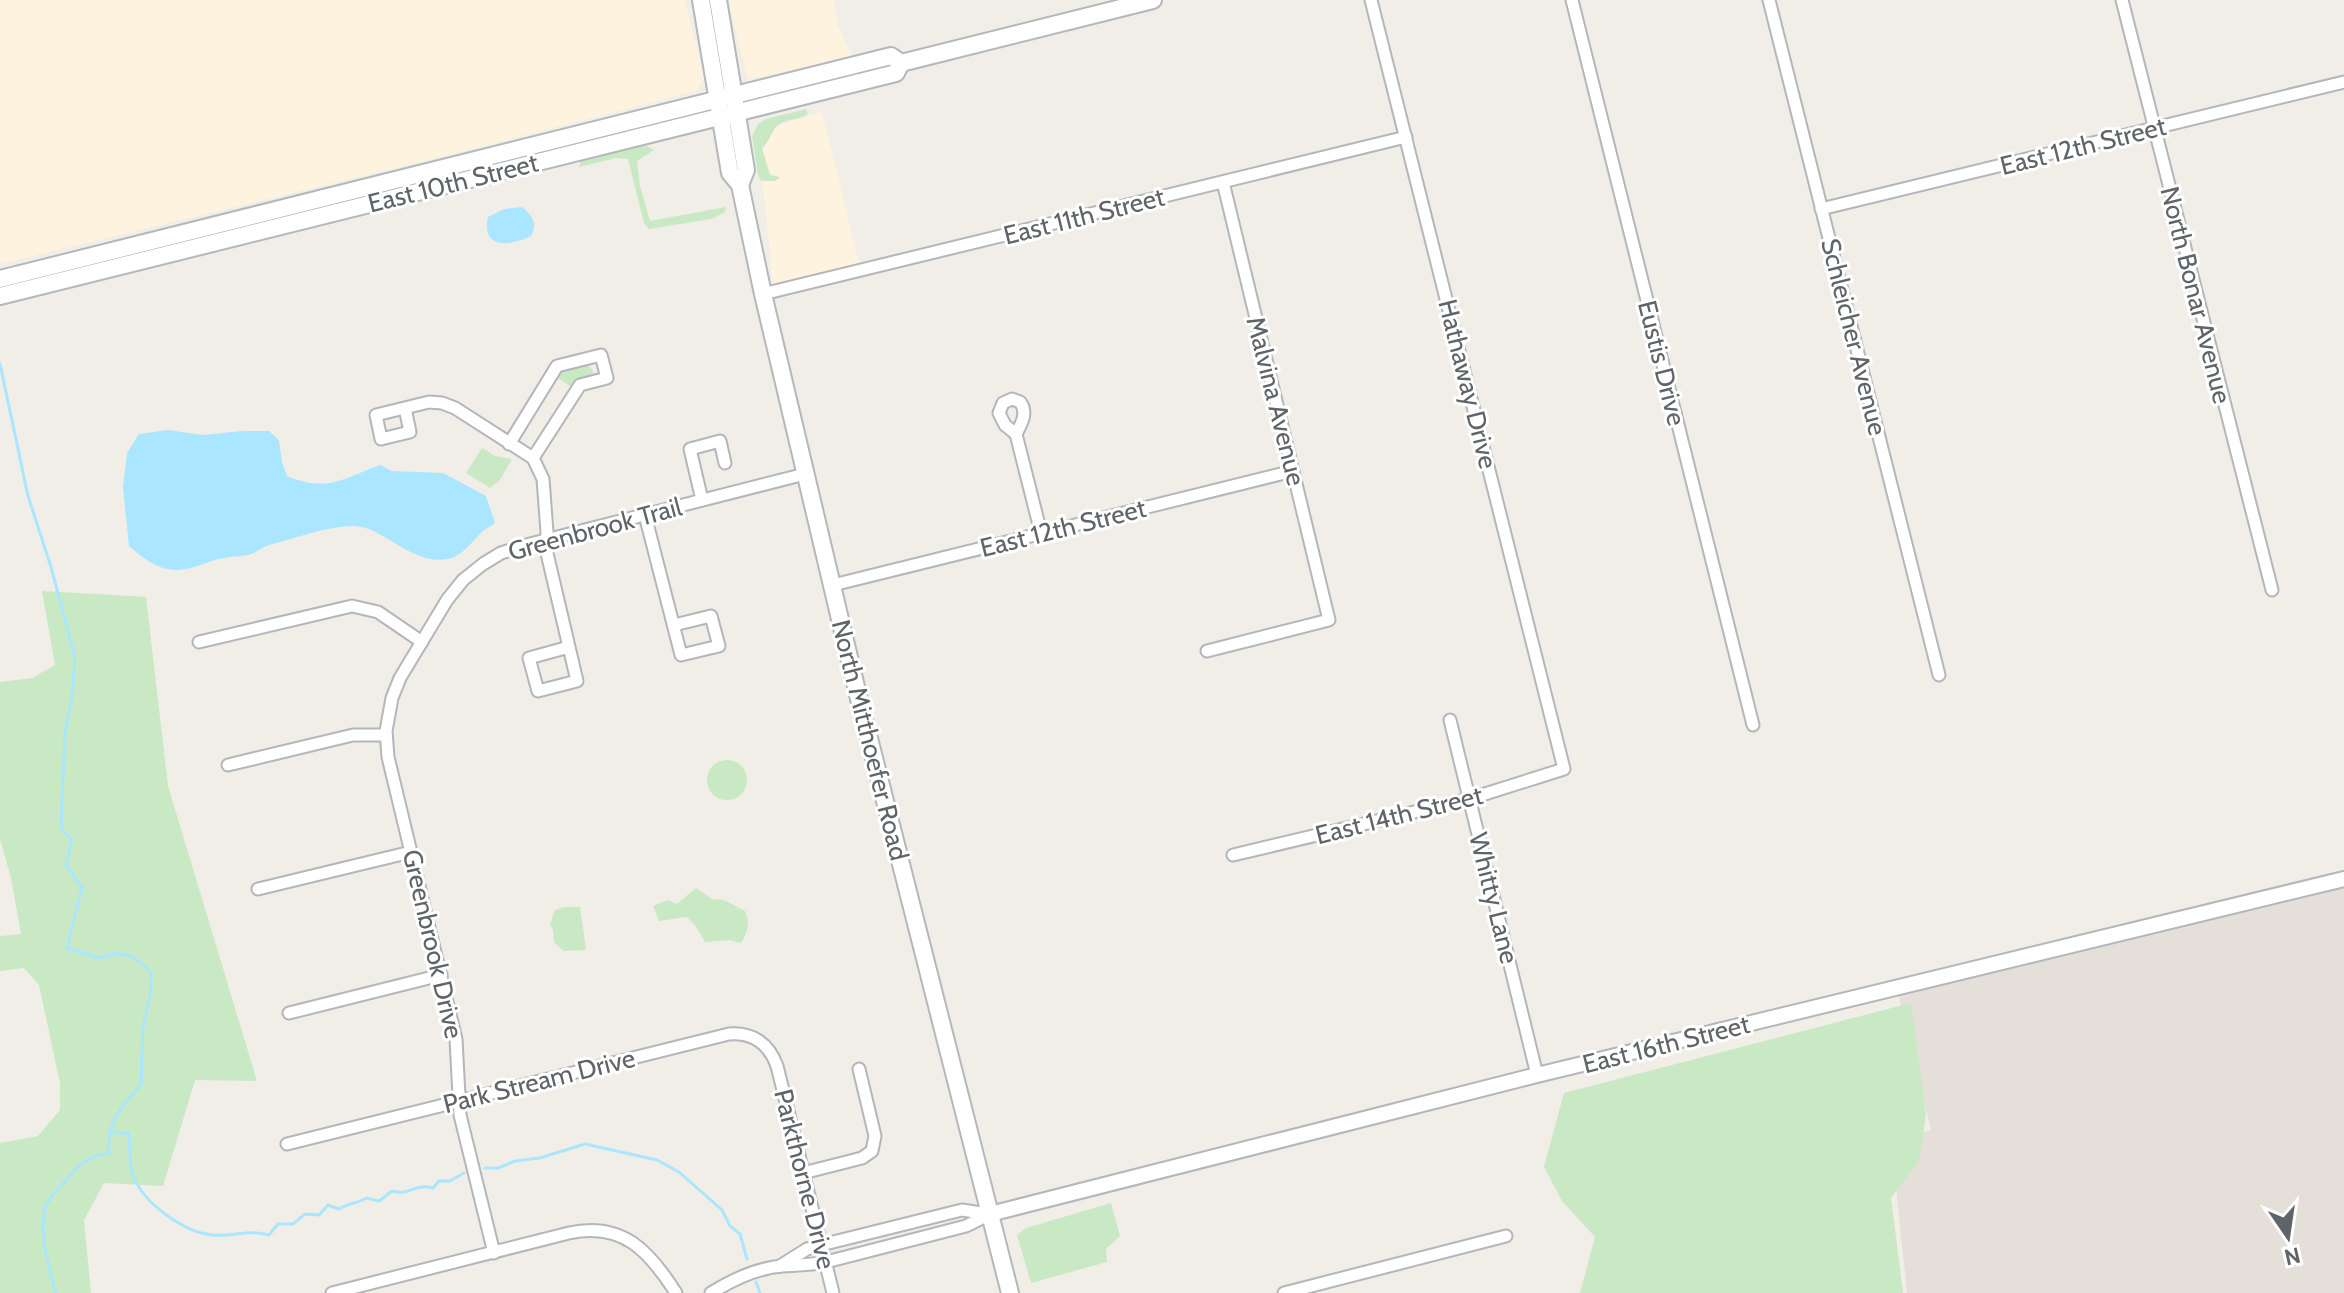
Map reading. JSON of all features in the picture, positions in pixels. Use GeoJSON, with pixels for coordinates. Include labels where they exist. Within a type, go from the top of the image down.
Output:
{"type":"FeatureCollection","features":[{"type":"Feature","properties":{"kind":"main road","name":"North Mitthoefer Road"},"geometry":{"type":"LineString","coordinates":[[701,0],[727,106]]}},
{"type":"Feature","properties":{"kind":"main road","name":"North Mitthoefer Road"},"geometry":{"type":"LineString","coordinates":[[718,0],[730,173],[740,185],[857,691],[1010,1293]]}},
{"type":"Feature","properties":{"kind":"main road","name":"East 10th Street"},"geometry":{"type":"LineString","coordinates":[[0,296],[727,106],[891,56],[901,63],[1153,0]]}},
{"type":"Feature","properties":{"kind":"main road","name":"East 10th Street"},"geometry":{"type":"LineString","coordinates":[[0,279],[727,106]]}},
{"type":"Feature","properties":{"kind":"street","name":"Hathaway Drive"},"geometry":{"type":"LineString","coordinates":[[1371,0],[1564,769]]}},
{"type":"Feature","properties":{"kind":"street","name":"Eustis Drive"},"geometry":{"type":"LineString","coordinates":[[1572,0],[1753,725]]}},
{"type":"Feature","properties":{"kind":"street","name":"Schleicher Avenue"},"geometry":{"type":"LineString","coordinates":[[1769,0],[1939,675]]}},
{"type":"Feature","properties":{"kind":"street","name":"North Bonar Avenue"},"geometry":{"type":"LineString","coordinates":[[2122,0],[2272,590]]}},
{"type":"Feature","properties":{"kind":"street","name":"East 12th Street"},"geometry":{"type":"LineString","coordinates":[[1821,209],[2344,82]]}},
{"type":"Feature","properties":{"kind":"street","name":"East 11th Street"},"geometry":{"type":"LineString","coordinates":[[763,294],[1406,137]]}},
{"type":"Feature","properties":{"kind":"street","name":"Malvina Avenue"},"geometry":{"type":"LineString","coordinates":[[1207,651],[1329,620],[1223,182]]}},
{"type":"Feature","properties":{"kind":"street"},"geometry":{"type":"LineString","coordinates":[[509,444],[557,366],[601,355],[607,378],[580,385],[533,458]]}},
{"type":"Feature","properties":{"kind":"street"},"geometry":{"type":"LineString","coordinates":[[405,408],[429,402],[449,405],[533,458],[543,479],[546,552],[569,647],[577,681],[538,691],[529,658],[569,647]]}},
{"type":"Feature","properties":{"kind":"street"},"geometry":{"type":"LineString","coordinates":[[1016,434],[1041,533]]}},
{"type":"Feature","properties":{"kind":"street"},"geometry":{"type":"LineString","coordinates":[[702,500],[690,449],[720,441],[725,463]]}},
{"type":"Feature","properties":{"kind":"street","name":"East 12th Street"},"geometry":{"type":"LineString","coordinates":[[833,585],[1293,471]]}},
{"type":"Feature","properties":{"kind":"street","name":"Greenbrook Trail"},"geometry":{"type":"LineString","coordinates":[[422,642],[449,597],[476,569],[501,553],[805,474]]}},
{"type":"Feature","properties":{"kind":"street"},"geometry":{"type":"LineString","coordinates":[[645,515],[681,655],[719,646],[711,616],[674,625]]}},
{"type":"Feature","properties":{"kind":"street"},"geometry":{"type":"LineString","coordinates":[[199,642],[352,606],[378,612],[422,642]]}},
{"type":"Feature","properties":{"kind":"street","name":"Greenbrook Drive"},"geometry":{"type":"LineString","coordinates":[[422,642],[395,690],[388,714],[388,757],[458,1047],[462,1121],[494,1253]]}},
{"type":"Feature","properties":{"kind":"street","name":"Whitty Lane"},"geometry":{"type":"LineString","coordinates":[[1450,720],[1537,1075]]}},
{"type":"Feature","properties":{"kind":"street"},"geometry":{"type":"LineString","coordinates":[[228,765],[353,735],[386,735]]}},
{"type":"Feature","properties":{"kind":"street","name":"East 14th Street"},"geometry":{"type":"LineString","coordinates":[[1233,855],[1469,799],[1564,769]]}},
{"type":"Feature","properties":{"kind":"street"},"geometry":{"type":"LineString","coordinates":[[258,889],[411,852]]}},
{"type":"Feature","properties":{"kind":"street","name":"East 16th Street"},"geometry":{"type":"LineString","coordinates":[[990,1214],[1537,1075],[2344,879]]}},
{"type":"Feature","properties":{"kind":"street"},"geometry":{"type":"LineString","coordinates":[[289,1013],[441,975]]}},
{"type":"Feature","properties":{"kind":"street","name":"Park Stream Drive"},"geometry":{"type":"LineString","coordinates":[[287,1144],[729,1034],[755,1038],[769,1050],[777,1066]]}},
{"type":"Feature","properties":{"kind":"street","name":"Parkthorne Drive"},"geometry":{"type":"LineString","coordinates":[[777,1066],[833,1293]]}},
{"type":"Feature","properties":{"kind":"street"},"geometry":{"type":"LineString","coordinates":[[803,1173],[862,1158],[874,1147],[875,1136],[859,1069]]}},
{"type":"Feature","properties":{"kind":"street"},"geometry":{"type":"LineString","coordinates":[[779,1266],[807,1249],[962,1210],[990,1214]]}},
{"type":"Feature","properties":{"kind":"street"},"geometry":{"type":"LineString","coordinates":[[711,1293],[750,1274],[779,1266],[826,1262],[966,1226],[990,1214]]}},
{"type":"Feature","properties":{"kind":"street"},"geometry":{"type":"LineString","coordinates":[[332,1293],[578,1231],[608,1233],[633,1242],[659,1265],[676,1293]]}},
{"type":"Feature","properties":{"kind":"street"},"geometry":{"type":"LineString","coordinates":[[1284,1293],[1506,1236]]}},
{"type":"Feature","properties":{"kind":"shaded area"},"geometry":{"type":"Polygon","coordinates":[[[0,0],[685,0],[704,78],[696,91],[0,264],[0,0]]]}},
{"type":"Feature","properties":{"kind":"shaded area"},"geometry":{"type":"Polygon","coordinates":[[[728,0],[833,0],[838,25],[852,57],[748,79],[728,0]]]}},
{"type":"Feature","properties":{"kind":"shaded area"},"geometry":{"type":"Polygon","coordinates":[[[822,112],[859,263],[773,284],[760,155],[773,127],[822,112]]]}},
{"type":"Feature","properties":{"kind":"shaded area"},"geometry":{"type":"Polygon","coordinates":[[[2344,883],[2344,1293],[1907,1293],[1891,1140],[1931,1130],[1898,993],[2344,883]]]}},
{"type":"Feature","properties":{"kind":"green space"},"geometry":{"type":"Polygon","coordinates":[[[806,109],[808,114],[777,126],[762,148],[770,175],[780,177],[775,181],[761,181],[752,136],[758,124],[806,109]]]}},
{"type":"Feature","properties":{"kind":"green space"},"geometry":{"type":"Polygon","coordinates":[[[639,146],[654,150],[637,161],[650,221],[726,207],[724,213],[711,219],[649,229],[644,223],[628,159],[616,158],[579,167],[581,160],[639,146]]]}},
{"type":"Feature","properties":{"kind":"green space"},"geometry":{"type":"Polygon","coordinates":[[[579,361],[588,364],[594,373],[577,381],[573,388],[556,377],[556,374],[579,361]]]}},
{"type":"Feature","properties":{"kind":"green space"},"geometry":{"type":"Polygon","coordinates":[[[482,448],[495,456],[512,459],[500,480],[490,488],[466,473],[482,448]]]}},
{"type":"Feature","properties":{"kind":"green space"},"geometry":{"type":"Polygon","coordinates":[[[42,591],[146,597],[168,786],[257,1081],[195,1080],[163,1186],[104,1183],[84,1220],[91,1293],[0,1293],[0,1143],[38,1136],[60,1110],[60,1083],[39,985],[24,968],[0,971],[0,936],[21,934],[0,839],[0,682],[32,678],[55,665],[42,591]]]}},
{"type":"Feature","properties":{"kind":"green space"},"geometry":{"type":"Polygon","coordinates":[[[727,760],[741,766],[747,780],[741,794],[727,800],[713,794],[707,780],[713,766],[727,760]]]}},
{"type":"Feature","properties":{"kind":"green space"},"geometry":{"type":"Polygon","coordinates":[[[696,888],[712,899],[724,900],[745,911],[748,927],[741,943],[729,940],[705,942],[687,917],[659,921],[653,906],[668,900],[677,904],[696,888]]]}},
{"type":"Feature","properties":{"kind":"green space"},"geometry":{"type":"Polygon","coordinates":[[[580,907],[586,950],[564,951],[554,942],[550,924],[555,910],[580,907]]]}},
{"type":"Feature","properties":{"kind":"green space"},"geometry":{"type":"Polygon","coordinates":[[[1911,1003],[1926,1114],[1919,1161],[1891,1198],[1903,1293],[1580,1293],[1595,1237],[1562,1201],[1544,1167],[1564,1093],[1911,1003]]]}},
{"type":"Feature","properties":{"kind":"green space"},"geometry":{"type":"Polygon","coordinates":[[[1111,1203],[1120,1236],[1106,1249],[1107,1262],[1031,1283],[1017,1235],[1026,1228],[1111,1203]]]}},
{"type":"Feature","properties":{"kind":"water"},"geometry":{"type":"Polygon","coordinates":[[[522,207],[533,220],[531,236],[506,243],[493,240],[487,228],[488,217],[504,209],[522,207]]]}},
{"type":"Feature","properties":{"kind":"water"},"geometry":{"type":"Polygon","coordinates":[[[168,430],[203,435],[269,431],[279,440],[287,476],[301,481],[335,482],[380,465],[392,471],[443,473],[486,496],[495,523],[462,552],[448,559],[421,557],[374,531],[352,526],[310,533],[269,545],[248,555],[177,570],[163,568],[129,546],[123,487],[127,453],[139,434],[168,430]]]}},
{"type":"Feature","properties":{"kind":"waterway"},"geometry":{"type":"LineString","coordinates":[[0,364],[28,496],[75,658],[65,732],[61,828],[72,840],[66,865],[82,887],[67,948],[99,958],[116,953],[134,957],[151,972],[151,990],[143,1028],[141,1085],[121,1108],[112,1125],[109,1154],[81,1164],[55,1192],[45,1211],[43,1234],[56,1293]]}},
{"type":"Feature","properties":{"kind":"waterway"},"geometry":{"type":"LineString","coordinates":[[110,1131],[129,1134],[132,1173],[147,1198],[179,1223],[213,1235],[269,1235],[278,1224],[293,1224],[305,1214],[319,1215],[328,1205],[339,1209],[367,1198],[379,1201],[392,1191],[433,1188],[439,1181],[450,1181],[464,1173]]}},
{"type":"Feature","properties":{"kind":"waterway"},"geometry":{"type":"LineString","coordinates":[[485,1168],[540,1158],[585,1144],[657,1160],[679,1172],[722,1210],[730,1226],[740,1234],[747,1259]]}},
{"type":"Feature","properties":{"kind":"waterway"},"geometry":{"type":"LineString","coordinates":[[756,1282],[760,1293]]}}]}
